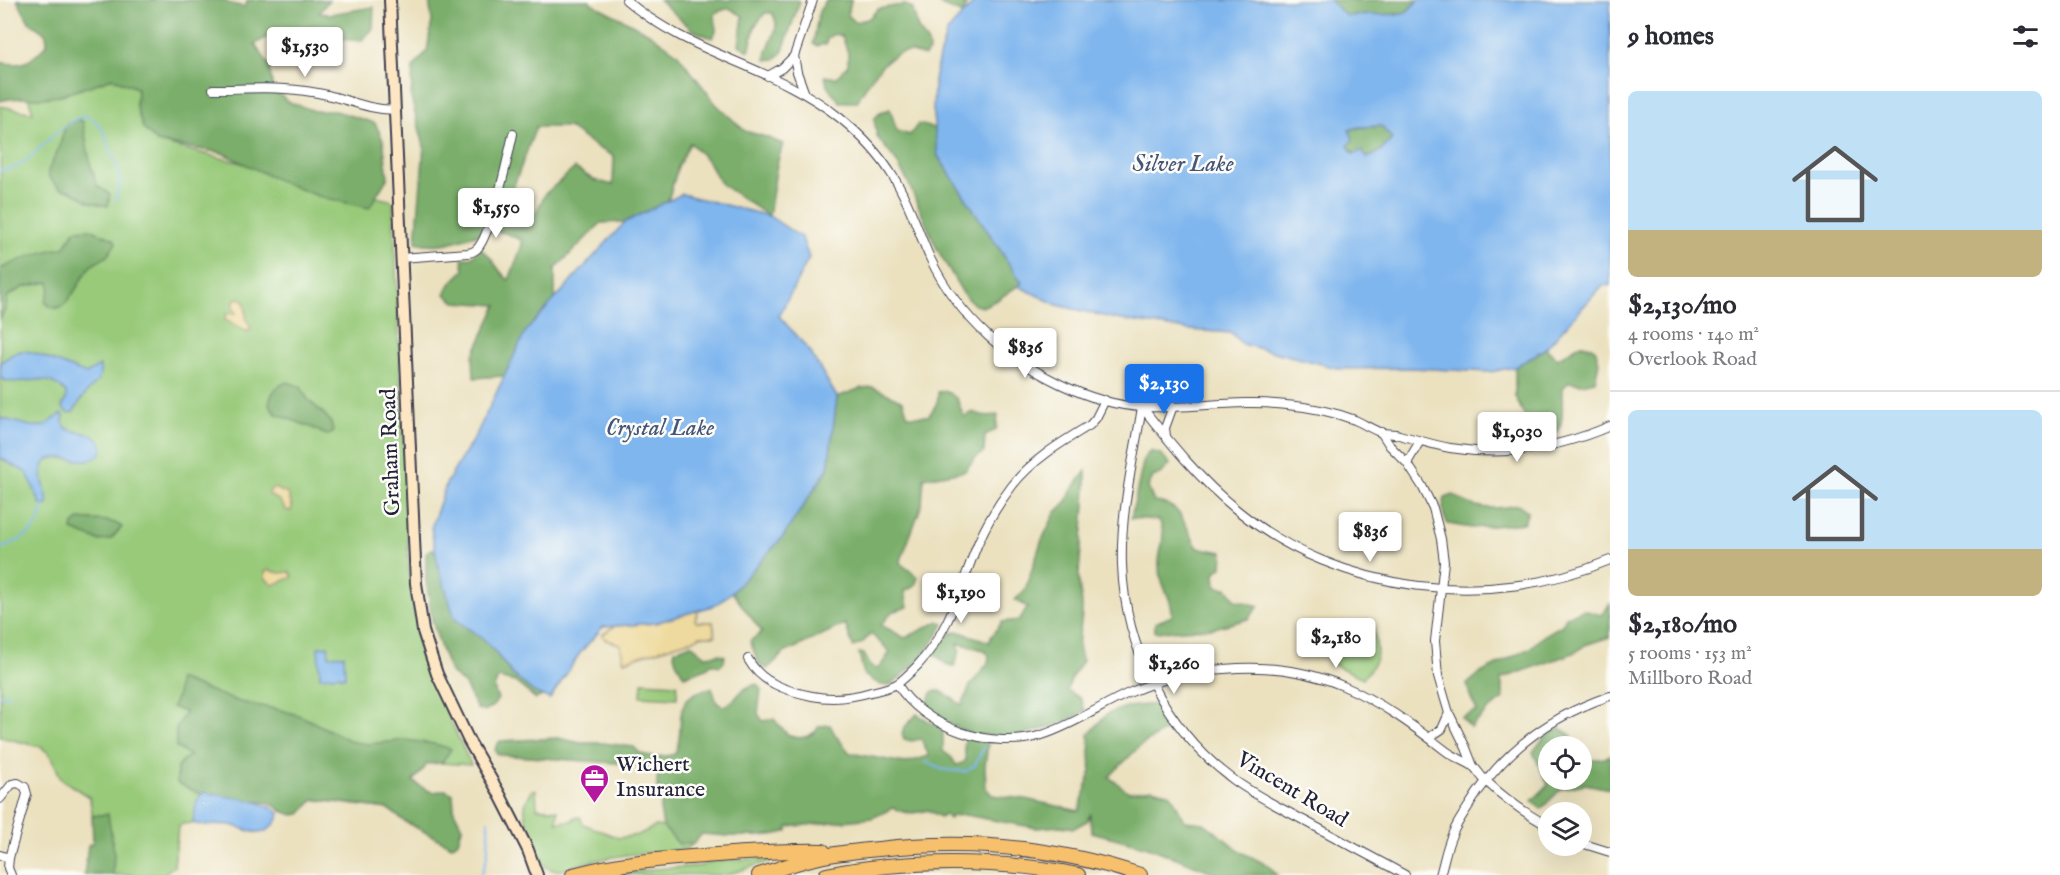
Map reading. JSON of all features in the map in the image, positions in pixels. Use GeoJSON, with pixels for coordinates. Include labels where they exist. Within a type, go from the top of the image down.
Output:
{"type":"FeatureCollection","features":[{"type":"Feature","properties":{"kind":"highway"},"geometry":{"type":"LineString","coordinates":[[759,875],[813,859],[858,851],[923,845],[979,844],[1016,847],[1091,861],[1140,875]]}},
{"type":"Feature","properties":{"kind":"highway"},"geometry":{"type":"LineString","coordinates":[[573,875],[603,867],[657,859],[786,850],[858,851]]}},
{"type":"Feature","properties":{"kind":"highway"},"geometry":{"type":"LineString","coordinates":[[828,875],[883,867],[957,864],[1016,866],[1078,875]]}},
{"type":"Feature","properties":{"kind":"main road","name":"Graham Road"},"geometry":{"type":"LineString","coordinates":[[390,0],[416,573],[423,631],[436,674],[528,850],[537,875]]}},
{"type":"Feature","properties":{"kind":"street"},"geometry":{"type":"LineString","coordinates":[[626,0],[656,23],[683,39],[805,94],[853,129],[884,164],[908,204],[937,272],[959,304],[980,328],[1011,356],[1066,386],[1105,400],[1142,407],[1247,403],[1287,405],[1340,415],[1381,432],[1465,450],[1513,450],[1566,442],[1610,426]]}},
{"type":"Feature","properties":{"kind":"street"},"geometry":{"type":"LineString","coordinates":[[768,76],[782,68],[794,56],[813,0]]}},
{"type":"Feature","properties":{"kind":"street"},"geometry":{"type":"LineString","coordinates":[[794,56],[805,94]]}},
{"type":"Feature","properties":{"kind":"street"},"geometry":{"type":"LineString","coordinates":[[213,89],[304,90],[332,96],[367,108],[395,110]]}},
{"type":"Feature","properties":{"kind":"street"},"geometry":{"type":"LineString","coordinates":[[401,258],[468,253],[477,249],[505,174],[513,134]]}},
{"type":"Feature","properties":{"kind":"street"},"geometry":{"type":"LineString","coordinates":[[748,659],[753,669],[774,684],[822,698],[854,697],[897,684],[927,655],[941,636],[986,526],[1012,486],[1040,458],[1090,425],[1105,400]]}},
{"type":"Feature","properties":{"kind":"street"},"geometry":{"type":"LineString","coordinates":[[1166,438],[1165,428],[1173,406]]}},
{"type":"Feature","properties":{"kind":"street"},"geometry":{"type":"LineString","coordinates":[[1142,407],[1200,477],[1262,529],[1323,561],[1371,577],[1409,585],[1483,589],[1537,582],[1579,572],[1610,560]]}},
{"type":"Feature","properties":{"kind":"street","name":"Vincent Road"},"geometry":{"type":"LineString","coordinates":[[1142,407],[1124,519],[1122,565],[1129,618],[1142,661],[1152,684],[1180,726],[1198,747],[1235,781],[1270,803],[1405,875]]}},
{"type":"Feature","properties":{"kind":"street"},"geometry":{"type":"LineString","coordinates":[[1381,432],[1390,446],[1407,463],[1427,495],[1439,527],[1444,562],[1435,635],[1436,664],[1440,688],[1449,713],[1473,766],[1485,781],[1538,819]]}},
{"type":"Feature","properties":{"kind":"street"},"geometry":{"type":"LineString","coordinates":[[1407,463],[1420,441]]}},
{"type":"Feature","properties":{"kind":"street"},"geometry":{"type":"LineString","coordinates":[[897,684],[915,705],[944,725],[971,734],[1016,740],[1052,731],[1131,692],[1178,676],[1222,669],[1263,667],[1302,672],[1365,695],[1396,713],[1451,755],[1473,766]]}},
{"type":"Feature","properties":{"kind":"street"},"geometry":{"type":"LineString","coordinates":[[1440,875],[1452,835],[1485,781],[1503,761],[1537,732],[1568,713],[1610,696]]}},
{"type":"Feature","properties":{"kind":"street"},"geometry":{"type":"LineString","coordinates":[[1430,737],[1442,729],[1449,713]]}},
{"type":"Feature","properties":{"kind":"street"},"geometry":{"type":"LineString","coordinates":[[0,799],[12,784],[18,783],[25,787],[27,794],[9,858],[10,875]]}},
{"type":"Feature","properties":{"kind":"street"},"geometry":{"type":"LineString","coordinates":[[1592,846],[1610,852]]}},
{"type":"Feature","properties":{"kind":"street"},"geometry":{"type":"LineString","coordinates":[[0,855],[9,858]]}},
{"type":"Feature","properties":{"kind":"green space"},"geometry":{"type":"Polygon","coordinates":[[[17,0],[223,0],[244,7],[248,0],[329,0],[319,13],[330,14],[374,7],[373,29],[361,41],[309,36],[286,38],[271,35],[255,44],[269,65],[273,89],[289,102],[315,111],[336,111],[375,123],[383,140],[388,177],[369,208],[321,197],[284,183],[222,153],[157,142],[143,128],[136,107],[137,88],[112,78],[52,97],[14,98],[0,101],[0,62],[15,64],[27,62],[47,44],[46,34],[29,22],[17,0]]]}},
{"type":"Feature","properties":{"kind":"green space"},"geometry":{"type":"Polygon","coordinates":[[[429,0],[590,0],[591,3],[649,33],[677,53],[716,104],[745,131],[783,144],[777,164],[769,216],[721,184],[707,160],[690,143],[678,167],[668,201],[625,222],[601,223],[555,269],[555,299],[526,331],[504,376],[474,378],[473,356],[497,305],[455,302],[445,294],[450,284],[464,270],[462,259],[471,257],[481,249],[509,280],[522,245],[521,240],[497,231],[446,243],[416,242],[424,146],[411,98],[413,68],[427,51],[432,21],[429,0]],[[536,127],[501,220],[531,224],[545,194],[575,168],[594,180],[613,185],[614,156],[568,127],[536,127]]]}},
{"type":"Feature","properties":{"kind":"green space"},"geometry":{"type":"Polygon","coordinates":[[[659,0],[800,1],[782,53],[775,59],[766,60],[776,25],[772,13],[765,13],[755,26],[749,51],[739,45],[743,16],[729,8],[715,13],[716,31],[712,38],[694,31],[659,0]]]}},
{"type":"Feature","properties":{"kind":"green space"},"geometry":{"type":"Polygon","coordinates":[[[827,0],[851,0],[848,15],[855,22],[868,19],[878,9],[906,5],[913,9],[918,29],[928,43],[929,51],[925,56],[911,52],[894,56],[879,69],[857,102],[840,102],[827,86],[825,76],[836,78],[848,65],[848,53],[842,36],[834,34],[827,39],[826,44],[817,46],[813,44],[819,11],[827,0]]]}},
{"type":"Feature","properties":{"kind":"green space"},"geometry":{"type":"Polygon","coordinates":[[[935,0],[967,0],[963,14],[935,0]]]}},
{"type":"Feature","properties":{"kind":"green space"},"geometry":{"type":"Polygon","coordinates":[[[1329,0],[1419,0],[1404,14],[1345,16],[1329,0]]]}},
{"type":"Feature","properties":{"kind":"green space"},"geometry":{"type":"Polygon","coordinates":[[[112,78],[137,88],[136,107],[157,142],[393,201],[409,570],[420,654],[471,765],[175,746],[191,756],[423,770],[413,781],[428,790],[436,792],[445,790],[453,794],[454,811],[462,827],[458,841],[452,846],[406,822],[388,809],[270,794],[203,792],[196,804],[193,823],[182,824],[178,828],[174,866],[162,875],[90,875],[93,826],[89,797],[61,779],[53,760],[41,747],[0,737],[0,106],[33,113],[28,97],[61,94],[112,78]]]}},
{"type":"Feature","properties":{"kind":"green space"},"geometry":{"type":"Polygon","coordinates":[[[890,109],[897,131],[910,135],[918,124],[935,128],[938,156],[1022,283],[997,300],[982,307],[975,305],[964,295],[937,249],[907,180],[896,161],[877,137],[874,119],[880,113],[890,109]]]}},
{"type":"Feature","properties":{"kind":"green space"},"geometry":{"type":"Polygon","coordinates":[[[78,119],[83,122],[90,163],[97,186],[110,194],[108,206],[90,202],[69,190],[61,189],[49,178],[48,171],[59,148],[66,124],[78,119]]]}},
{"type":"Feature","properties":{"kind":"green space"},"geometry":{"type":"Polygon","coordinates":[[[1381,126],[1392,139],[1376,154],[1359,156],[1348,146],[1352,139],[1349,130],[1381,126]]]}},
{"type":"Feature","properties":{"kind":"green space"},"geometry":{"type":"Polygon","coordinates":[[[90,229],[114,239],[116,243],[107,256],[91,266],[65,303],[59,307],[52,307],[45,302],[50,288],[49,282],[24,287],[8,296],[6,308],[0,320],[0,269],[31,256],[64,248],[75,230],[90,229]]]}},
{"type":"Feature","properties":{"kind":"green space"},"geometry":{"type":"Polygon","coordinates":[[[1581,344],[1595,348],[1599,362],[1595,381],[1582,384],[1569,382],[1562,389],[1562,417],[1558,432],[1534,437],[1515,396],[1515,367],[1546,348],[1557,359],[1581,344]]]}},
{"type":"Feature","properties":{"kind":"green space"},"geometry":{"type":"Polygon","coordinates":[[[288,382],[301,387],[309,400],[329,420],[333,433],[324,434],[276,414],[269,404],[271,397],[277,388],[288,382]]]}},
{"type":"Feature","properties":{"kind":"green space"},"geometry":{"type":"Polygon","coordinates":[[[873,387],[903,401],[908,416],[928,416],[936,405],[938,392],[947,391],[957,399],[964,417],[972,412],[985,416],[998,415],[996,430],[985,435],[984,452],[974,459],[965,471],[924,478],[922,504],[900,563],[918,577],[915,586],[905,591],[908,607],[892,612],[881,625],[905,638],[939,621],[944,624],[920,659],[888,686],[881,685],[864,675],[859,653],[864,654],[870,665],[876,669],[880,667],[890,652],[871,634],[862,643],[853,647],[845,624],[784,653],[767,669],[759,664],[750,641],[762,632],[732,592],[782,538],[828,469],[837,397],[861,388],[873,387]]]}},
{"type":"Feature","properties":{"kind":"green space"},"geometry":{"type":"Polygon","coordinates":[[[1150,451],[1161,454],[1170,464],[1162,473],[1153,477],[1148,487],[1154,502],[1164,503],[1177,511],[1198,548],[1223,552],[1222,567],[1215,573],[1216,587],[1227,588],[1236,600],[1259,606],[1248,619],[1214,628],[1155,632],[1155,623],[1172,616],[1172,609],[1160,573],[1162,527],[1159,520],[1131,518],[1144,458],[1150,451]]]}},
{"type":"Feature","properties":{"kind":"green space"},"geometry":{"type":"Polygon","coordinates":[[[1086,471],[1079,578],[1082,614],[1079,647],[1083,661],[1073,675],[1067,690],[1081,699],[1085,711],[1047,728],[1009,738],[979,735],[988,745],[985,766],[986,788],[992,795],[1025,799],[1079,811],[1091,771],[1089,734],[1107,714],[1126,707],[1156,704],[1169,728],[1140,746],[1109,777],[1129,792],[1152,789],[1171,794],[1185,821],[1204,823],[1243,853],[1268,865],[1277,875],[1220,875],[1148,847],[1091,832],[1090,815],[1087,821],[1074,828],[1060,826],[1037,828],[965,815],[953,816],[949,819],[945,814],[940,817],[928,810],[910,813],[893,808],[872,818],[788,827],[788,831],[779,834],[722,836],[702,834],[693,844],[679,844],[663,827],[660,809],[663,798],[657,786],[658,766],[499,755],[495,751],[500,741],[558,738],[581,743],[634,747],[647,756],[675,754],[681,714],[689,698],[698,692],[712,688],[717,703],[723,706],[745,689],[757,684],[761,689],[758,714],[763,721],[774,719],[784,731],[797,738],[808,736],[819,726],[830,725],[850,753],[905,763],[929,756],[921,739],[911,741],[904,739],[902,734],[904,728],[917,714],[943,730],[943,751],[952,758],[956,765],[965,762],[964,744],[969,733],[939,719],[926,705],[933,691],[941,691],[962,705],[970,686],[988,663],[989,655],[983,650],[958,643],[960,650],[954,666],[946,664],[934,653],[943,640],[957,631],[990,642],[1002,622],[1019,620],[1028,607],[1015,600],[1025,590],[1041,542],[1055,513],[1067,501],[1071,491],[1086,471]]]}},
{"type":"Feature","properties":{"kind":"green space"},"geometry":{"type":"Polygon","coordinates":[[[1453,495],[1469,504],[1484,508],[1518,505],[1528,511],[1524,523],[1472,528],[1448,524],[1443,505],[1445,498],[1453,495]]]}},
{"type":"Feature","properties":{"kind":"green space"},"geometry":{"type":"Polygon","coordinates":[[[80,519],[107,521],[122,527],[111,539],[100,541],[72,530],[73,525],[80,519]]]}},
{"type":"Feature","properties":{"kind":"green space"},"geometry":{"type":"Polygon","coordinates":[[[431,549],[435,550],[455,619],[487,642],[514,676],[542,696],[536,699],[515,682],[498,678],[494,688],[498,699],[485,711],[477,709],[465,685],[450,672],[432,620],[426,580],[426,553],[431,549]]]}},
{"type":"Feature","properties":{"kind":"green space"},"geometry":{"type":"Polygon","coordinates":[[[1610,604],[1610,637],[1501,679],[1504,699],[1487,711],[1471,728],[1461,717],[1477,711],[1467,684],[1481,673],[1530,648],[1543,636],[1562,625],[1566,617],[1583,610],[1601,615],[1610,604]]]}},
{"type":"Feature","properties":{"kind":"green space"},"geometry":{"type":"Polygon","coordinates":[[[1373,628],[1377,655],[1373,666],[1363,678],[1330,663],[1328,657],[1343,629],[1373,628]]]}},
{"type":"Feature","properties":{"kind":"green space"},"geometry":{"type":"Polygon","coordinates":[[[691,644],[706,656],[720,654],[725,656],[724,662],[720,666],[711,664],[707,668],[684,676],[676,662],[675,650],[691,644]]]}},
{"type":"Feature","properties":{"kind":"green space"},"geometry":{"type":"Polygon","coordinates":[[[178,679],[240,702],[301,716],[353,742],[369,744],[405,740],[435,744],[451,749],[442,763],[427,764],[413,781],[428,790],[436,792],[445,790],[453,794],[454,811],[462,827],[458,841],[452,846],[406,822],[388,809],[314,799],[300,814],[293,815],[271,803],[235,799],[203,792],[200,794],[177,783],[177,768],[184,759],[190,756],[176,747],[176,729],[185,712],[172,707],[177,696],[178,679]]]}},
{"type":"Feature","properties":{"kind":"green space"},"geometry":{"type":"Polygon","coordinates":[[[642,682],[677,684],[677,698],[641,696],[642,682]]]}},
{"type":"Feature","properties":{"kind":"green space"},"geometry":{"type":"Polygon","coordinates":[[[1560,728],[1572,736],[1545,736],[1560,728]]]}},
{"type":"Feature","properties":{"kind":"green space"},"geometry":{"type":"Polygon","coordinates":[[[1538,745],[1538,763],[1533,752],[1538,745]]]}},
{"type":"Feature","properties":{"kind":"green space"},"geometry":{"type":"Polygon","coordinates":[[[1610,755],[1610,789],[1592,785],[1592,760],[1610,755]]]}},
{"type":"Feature","properties":{"kind":"green space"},"geometry":{"type":"Polygon","coordinates":[[[532,790],[536,790],[537,808],[558,810],[557,822],[572,821],[580,817],[583,824],[619,838],[638,835],[656,826],[663,827],[679,844],[693,844],[686,849],[620,856],[562,870],[550,869],[541,860],[527,822],[525,805],[532,790]]]}},
{"type":"Feature","properties":{"kind":"green space"},"geometry":{"type":"Polygon","coordinates":[[[1543,790],[1560,790],[1548,802],[1538,802],[1538,806],[1532,801],[1543,790]]]}},
{"type":"Feature","properties":{"kind":"green space"},"geometry":{"type":"Polygon","coordinates":[[[108,814],[114,851],[113,875],[84,875],[88,845],[93,843],[92,816],[108,814]]]}},
{"type":"Feature","properties":{"kind":"green space"},"geometry":{"type":"Polygon","coordinates":[[[772,858],[771,861],[726,875],[612,875],[700,866],[714,861],[772,858]]]}},
{"type":"Feature","properties":{"kind":"sand"},"geometry":{"type":"Polygon","coordinates":[[[236,298],[243,299],[245,303],[247,320],[251,328],[248,332],[225,320],[226,314],[236,313],[233,305],[236,298]]]}},
{"type":"Feature","properties":{"kind":"sand"},"geometry":{"type":"Polygon","coordinates":[[[274,488],[288,494],[291,511],[286,510],[279,500],[269,495],[270,490],[274,488]]]}},
{"type":"Feature","properties":{"kind":"sand"},"geometry":{"type":"Polygon","coordinates":[[[268,570],[279,573],[290,572],[293,577],[273,585],[265,578],[265,572],[268,570]]]}},
{"type":"Feature","properties":{"kind":"sand"},"geometry":{"type":"Polygon","coordinates":[[[698,610],[695,620],[713,622],[715,636],[699,636],[624,661],[620,644],[606,640],[602,635],[615,626],[655,623],[698,610]]]}},
{"type":"Feature","properties":{"kind":"water","name":"Silver Lake"},"geometry":{"type":"Polygon","coordinates":[[[976,0],[1329,0],[1346,16],[1404,14],[1419,0],[1610,0],[1610,286],[1603,285],[1546,348],[1515,367],[1490,372],[1412,368],[1341,369],[1242,344],[1232,333],[1190,330],[1116,319],[1057,305],[1018,286],[1022,283],[938,156],[933,116],[934,80],[947,32],[976,0]],[[1381,126],[1359,127],[1349,130],[1353,139],[1348,146],[1353,154],[1362,151],[1367,158],[1378,153],[1392,139],[1381,126]]]}},
{"type":"Feature","properties":{"kind":"water","name":"Crystal Lake"},"geometry":{"type":"Polygon","coordinates":[[[682,194],[769,216],[802,238],[809,258],[779,316],[809,350],[837,397],[828,468],[782,538],[732,592],[716,605],[655,623],[603,627],[580,653],[550,699],[534,692],[514,676],[487,642],[455,619],[438,565],[431,528],[447,482],[477,433],[526,331],[625,222],[682,194]]]}},
{"type":"Feature","properties":{"kind":"water"},"geometry":{"type":"Polygon","coordinates":[[[21,351],[32,352],[86,374],[100,366],[100,375],[73,412],[67,413],[62,407],[66,393],[58,385],[50,381],[15,382],[0,378],[1,362],[21,351]]]}},
{"type":"Feature","properties":{"kind":"water"},"geometry":{"type":"Polygon","coordinates":[[[61,414],[64,416],[63,422],[66,428],[93,436],[98,439],[103,449],[97,457],[89,460],[59,458],[45,463],[42,477],[48,505],[41,505],[27,473],[0,458],[0,418],[31,426],[44,426],[61,414]]]}},
{"type":"Feature","properties":{"kind":"water"},"geometry":{"type":"Polygon","coordinates":[[[328,646],[329,656],[344,655],[345,677],[341,675],[320,677],[318,647],[328,646]]]}},
{"type":"Feature","properties":{"kind":"water"},"geometry":{"type":"Polygon","coordinates":[[[203,792],[266,805],[280,814],[272,827],[260,833],[231,825],[193,823],[196,804],[203,792]]]}},
{"type":"Feature","properties":{"kind":"waterway"},"geometry":{"type":"LineString","coordinates":[[0,170],[11,169],[23,163],[66,125],[78,118],[89,116],[102,128],[119,172],[120,183],[116,200]]}},
{"type":"Feature","properties":{"kind":"waterway"},"geometry":{"type":"LineString","coordinates":[[0,549],[23,538],[35,528],[44,504]]}},
{"type":"Feature","properties":{"kind":"waterway"},"geometry":{"type":"LineString","coordinates":[[0,695],[10,695]]}},
{"type":"Feature","properties":{"kind":"waterway"},"geometry":{"type":"LineString","coordinates":[[926,762],[941,769],[965,772],[975,765],[984,747]]}},
{"type":"Feature","properties":{"kind":"waterway"},"geometry":{"type":"LineString","coordinates":[[481,875],[488,849],[488,821]]}},
{"type":"Feature","properties":{"kind":"place","name":"Wichert Insurance"},"geometry":{"type":"Point","coordinates":[595,804]}}]}
